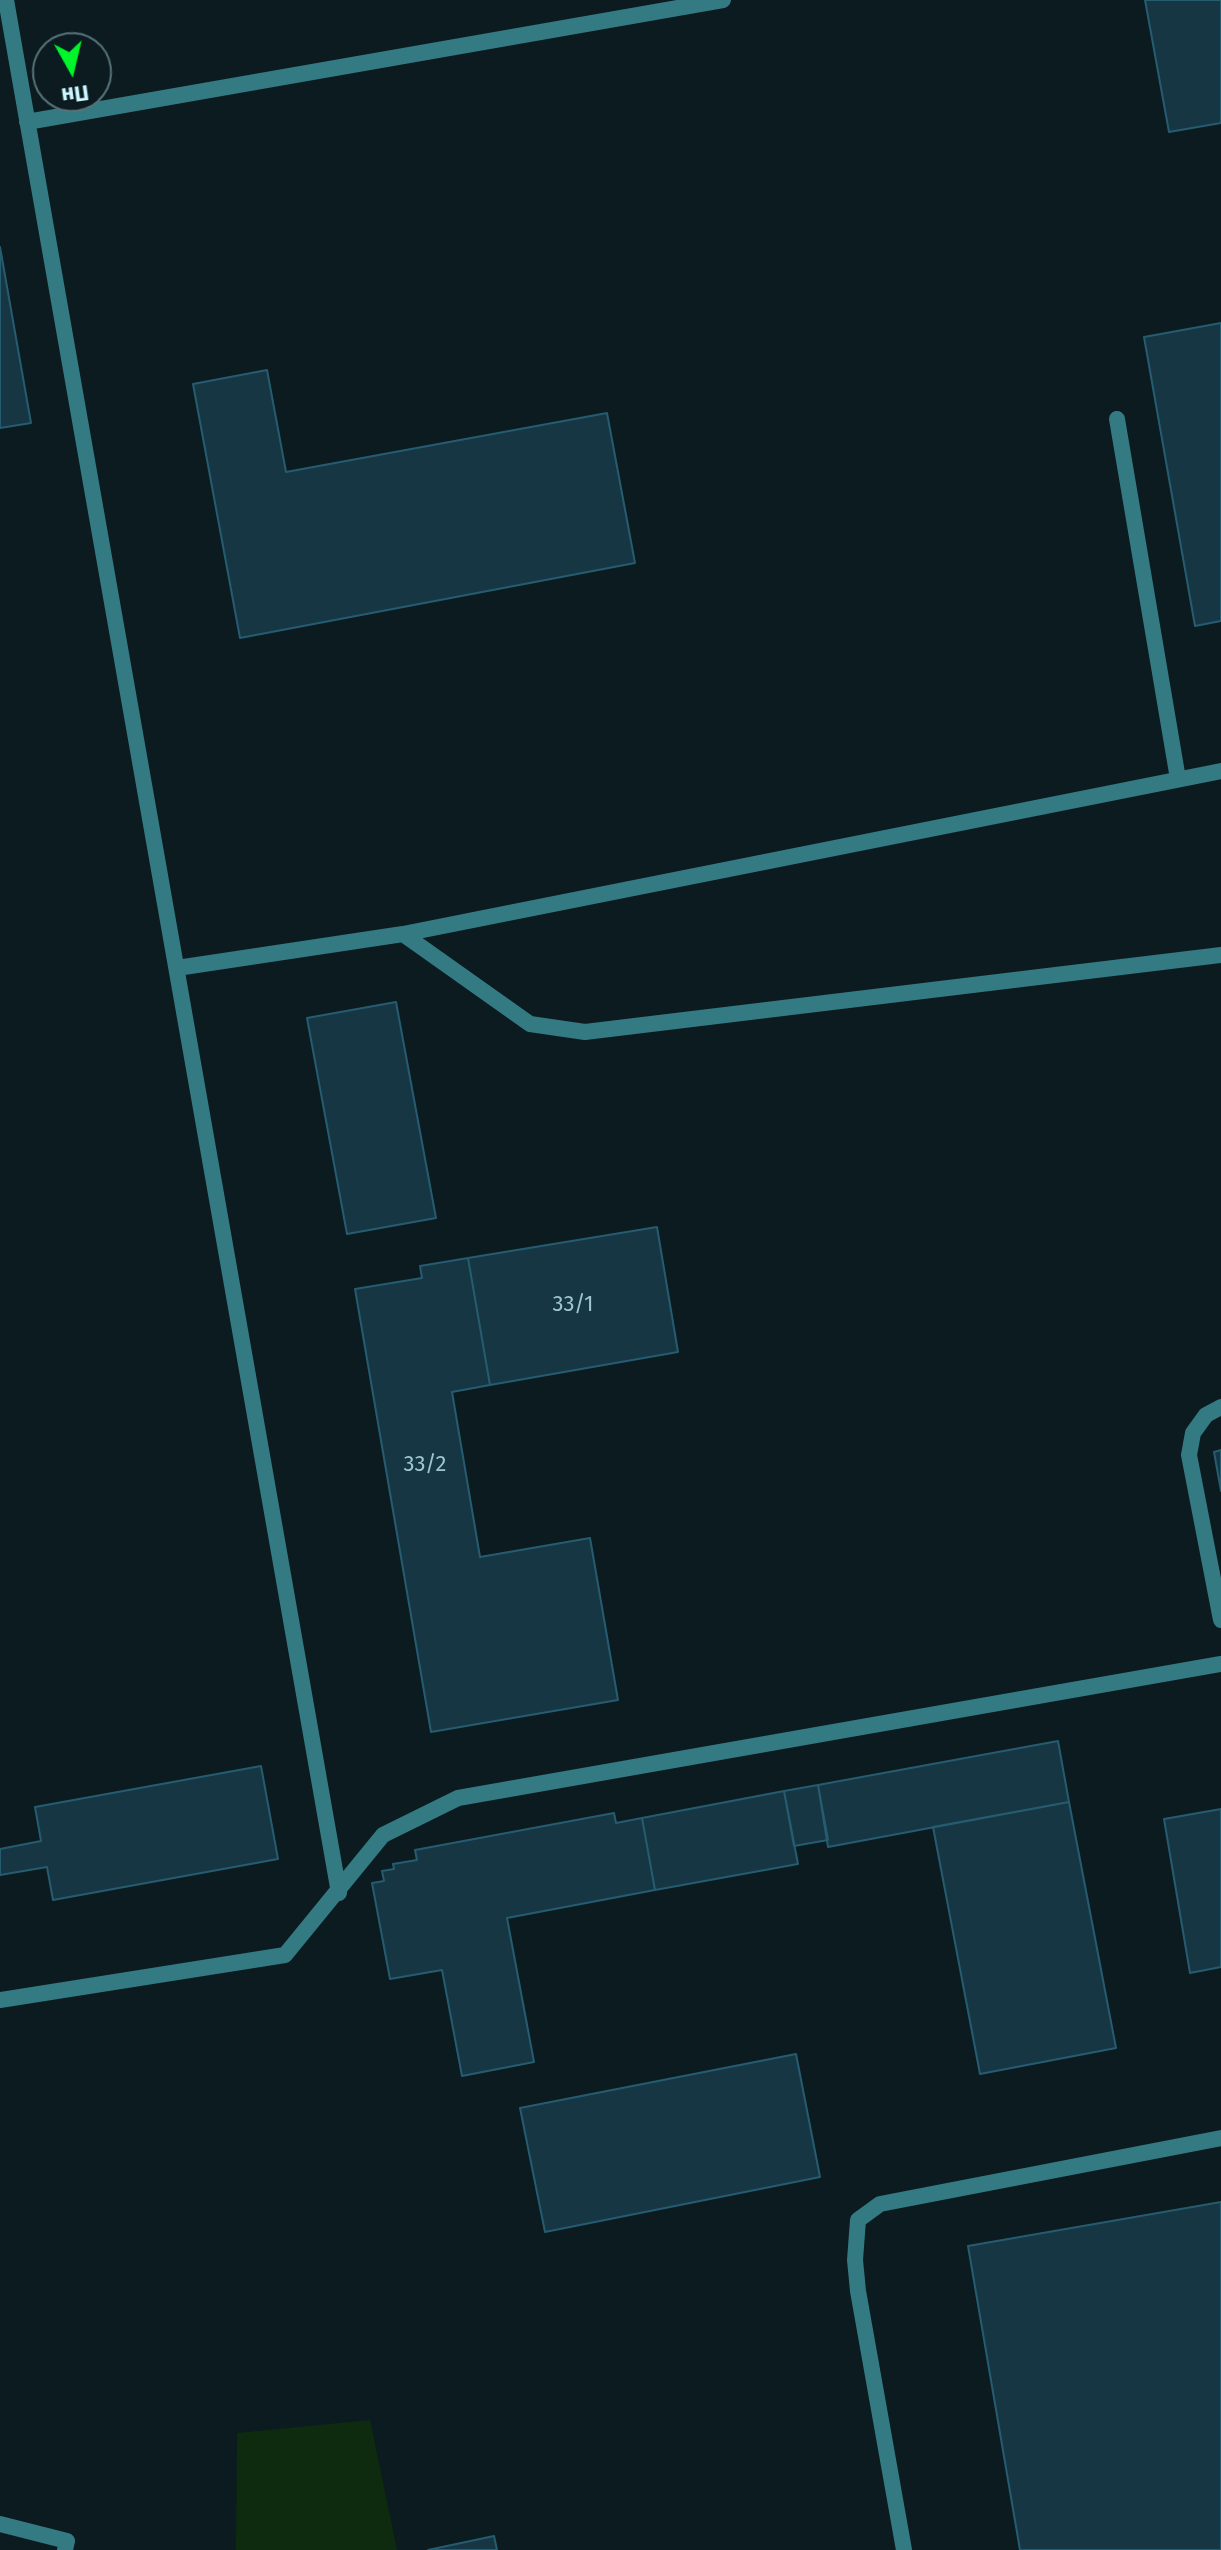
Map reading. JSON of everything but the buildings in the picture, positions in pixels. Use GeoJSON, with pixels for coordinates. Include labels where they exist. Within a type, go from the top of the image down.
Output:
{"type":"FeatureCollection","features":[{"type":"Feature","properties":{"kind":"lane"},"geometry":{"type":"LineString","coordinates":[[6,0],[339,1893]]}},
{"type":"Feature","properties":{"kind":"lane"},"geometry":{"type":"LineString","coordinates":[[27,122],[723,0]]}},
{"type":"Feature","properties":{"kind":"lane"},"geometry":{"type":"LineString","coordinates":[[1117,419],[1178,779]]}},
{"type":"Feature","properties":{"kind":"lane"},"geometry":{"type":"LineString","coordinates":[[177,968],[403,934],[1221,771]]}},
{"type":"Feature","properties":{"kind":"lane"},"geometry":{"type":"LineString","coordinates":[[403,934],[530,1024],[585,1032],[1221,955]]}},
{"type":"Feature","properties":{"kind":"lane"},"geometry":{"type":"LineString","coordinates":[[1221,1407],[1206,1415],[1193,1433],[1189,1455],[1221,1620]]}},
{"type":"Feature","properties":{"kind":"lane"},"geometry":{"type":"LineString","coordinates":[[0,2000],[285,1955],[339,1893],[383,1835],[458,1798],[1221,1664]]}},
{"type":"Feature","properties":{"kind":"lane"},"geometry":{"type":"LineString","coordinates":[[904,2550],[858,2291],[855,2260],[858,2220],[880,2204],[1221,2138]]}},
{"type":"Feature","properties":{"kind":"lane"},"geometry":{"type":"LineString","coordinates":[[0,2524],[67,2541],[65,2550]]}},
{"type":"Feature","properties":{"kind":"green space"},"geometry":{"type":"Polygon","coordinates":[[[370,2420],[397,2550],[236,2550],[237,2433],[370,2420]]]}}]}
